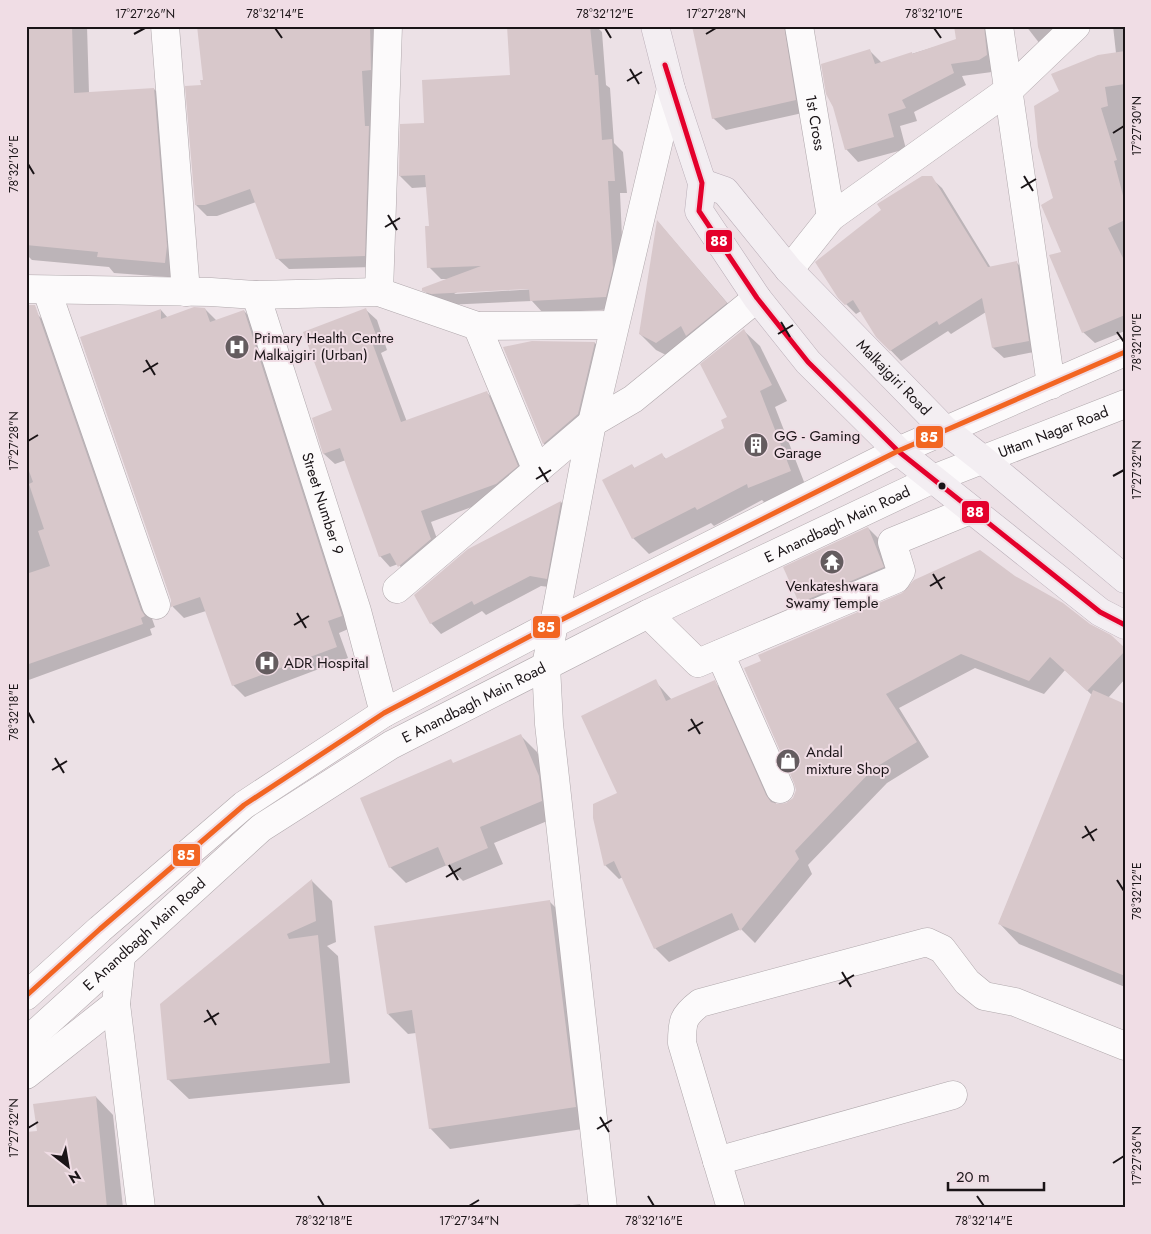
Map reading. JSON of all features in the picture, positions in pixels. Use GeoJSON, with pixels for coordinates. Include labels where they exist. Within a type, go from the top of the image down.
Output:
{"type":"FeatureCollection","features":[{"type":"Feature","properties":{"kind":"main road"},"geometry":{"type":"LineString","coordinates":[[656,26],[671,89],[702,184],[699,211],[757,298],[808,362],[898,451],[1100,612],[1125,626]]}},
{"type":"Feature","properties":{"kind":"main road","name":"Malkajgiri Road"},"geometry":{"type":"LineString","coordinates":[[702,184],[725,191],[788,270],[944,429],[1125,579]]}},
{"type":"Feature","properties":{"kind":"street"},"geometry":{"type":"LineString","coordinates":[[165,26],[186,292]]}},
{"type":"Feature","properties":{"kind":"street"},"geometry":{"type":"LineString","coordinates":[[379,292],[388,26]]}},
{"type":"Feature","properties":{"kind":"street","name":"1st Cross"},"geometry":{"type":"LineString","coordinates":[[799,26],[831,217]]}},
{"type":"Feature","properties":{"kind":"street"},"geometry":{"type":"LineString","coordinates":[[999,26],[1010,89],[1051,385]]}},
{"type":"Feature","properties":{"kind":"street"},"geometry":{"type":"LineString","coordinates":[[788,270],[831,217],[1010,89],[1076,26]]}},
{"type":"Feature","properties":{"kind":"street"},"geometry":{"type":"LineString","coordinates":[[603,1208],[549,724],[546,666],[592,423],[671,89]]}},
{"type":"Feature","properties":{"kind":"street"},"geometry":{"type":"LineString","coordinates":[[156,605],[37,290],[256,295],[379,292],[477,326],[614,325]]}},
{"type":"Feature","properties":{"kind":"street","name":"Street Number 9"},"geometry":{"type":"LineString","coordinates":[[256,295],[357,611],[384,713]]}},
{"type":"Feature","properties":{"kind":"street"},"geometry":{"type":"LineString","coordinates":[[397,589],[592,423],[633,399],[757,298]]}},
{"type":"Feature","properties":{"kind":"street"},"geometry":{"type":"LineString","coordinates":[[477,326],[537,471]]}},
{"type":"Feature","properties":{"kind":"street"},"geometry":{"type":"LineString","coordinates":[[944,429],[1125,352]]}},
{"type":"Feature","properties":{"kind":"street","name":"Uttam Nagar Road"},"geometry":{"type":"LineString","coordinates":[[982,459],[1125,404]]}},
{"type":"Feature","properties":{"kind":"street","name":"E Anandbagh Main Road"},"geometry":{"type":"LineString","coordinates":[[26,996],[100,928],[244,805],[384,713],[555,623],[944,429]]}},
{"type":"Feature","properties":{"kind":"street","name":"E Anandbagh Main Road"},"geometry":{"type":"LineString","coordinates":[[26,1042],[261,828],[391,745],[648,614],[933,479],[982,459]]}},
{"type":"Feature","properties":{"kind":"street"},"geometry":{"type":"LineString","coordinates":[[648,614],[698,663],[896,579],[901,571],[892,542],[970,510]]}},
{"type":"Feature","properties":{"kind":"street"},"geometry":{"type":"LineString","coordinates":[[720,654],[780,789]]}},
{"type":"Feature","properties":{"kind":"street"},"geometry":{"type":"LineString","coordinates":[[732,1208],[682,1043],[682,1023],[689,1012],[700,1003],[927,942],[942,949],[967,982],[984,996],[1015,1002],[1125,1046]]}},
{"type":"Feature","properties":{"kind":"street"},"geometry":{"type":"LineString","coordinates":[[121,956],[116,1004],[141,1208]]}},
{"type":"Feature","properties":{"kind":"street"},"geometry":{"type":"LineString","coordinates":[[26,1075],[116,1004]]}},
{"type":"Feature","properties":{"kind":"street"},"geometry":{"type":"LineString","coordinates":[[717,1161],[953,1095]]}},
{"type":"Feature","properties":{"kind":"building"},"geometry":{"type":"Polygon","coordinates":[[[26,26],[72,26],[74,93],[154,88],[167,246],[165,263],[97,257],[98,252],[26,245],[26,26]]]}},
{"type":"Feature","properties":{"kind":"building"},"geometry":{"type":"Polygon","coordinates":[[[197,26],[370,26],[371,70],[362,71],[365,126],[369,126],[365,256],[276,259],[250,189],[205,205],[195,205],[185,86],[201,85],[200,80],[203,80],[197,26]]]}},
{"type":"Feature","properties":{"kind":"building"},"geometry":{"type":"Polygon","coordinates":[[[507,26],[590,26],[595,75],[598,75],[602,140],[612,139],[615,181],[608,181],[613,268],[606,297],[530,301],[529,289],[431,294],[422,291],[422,288],[481,266],[427,268],[425,226],[429,226],[425,175],[399,176],[400,124],[424,123],[422,80],[510,75],[507,26]]]}},
{"type":"Feature","properties":{"kind":"building"},"geometry":{"type":"Polygon","coordinates":[[[692,26],[784,26],[796,100],[712,119],[692,26]]]}},
{"type":"Feature","properties":{"kind":"building"},"geometry":{"type":"Polygon","coordinates":[[[954,26],[984,26],[987,55],[979,60],[951,64],[954,73],[902,100],[906,108],[888,114],[894,137],[845,150],[833,107],[826,94],[821,64],[870,49],[875,64],[912,52],[912,54],[956,39],[954,26]]]}},
{"type":"Feature","properties":{"kind":"building"},"geometry":{"type":"Polygon","coordinates":[[[1125,51],[1125,84],[1105,87],[1108,106],[1101,108],[1117,160],[1114,161],[1125,203],[1125,220],[1108,228],[1125,262],[1125,315],[1082,333],[1049,255],[1061,252],[1041,205],[1053,198],[1038,147],[1034,106],[1059,91],[1051,74],[1098,55],[1125,51]]]}},
{"type":"Feature","properties":{"kind":"building"},"geometry":{"type":"Polygon","coordinates":[[[922,176],[932,176],[988,267],[1017,261],[1029,341],[992,348],[982,298],[939,325],[937,321],[890,351],[876,337],[853,300],[845,305],[838,298],[815,262],[881,210],[877,204],[922,176]]]}},
{"type":"Feature","properties":{"kind":"building"},"geometry":{"type":"Polygon","coordinates":[[[657,220],[727,303],[686,336],[681,326],[656,343],[639,334],[657,220]]]}},
{"type":"Feature","properties":{"kind":"building"},"geometry":{"type":"Polygon","coordinates":[[[26,305],[35,305],[141,610],[145,616],[141,618],[143,624],[26,665],[26,574],[50,566],[38,531],[44,529],[29,484],[33,482],[26,463],[26,305]]]}},
{"type":"Feature","properties":{"kind":"building"},"geometry":{"type":"Polygon","coordinates":[[[194,307],[205,308],[210,322],[244,310],[342,616],[328,621],[337,647],[232,686],[200,597],[171,607],[171,600],[80,337],[161,309],[161,319],[194,307]]]}},
{"type":"Feature","properties":{"kind":"building"},"geometry":{"type":"Polygon","coordinates":[[[366,308],[378,340],[372,342],[401,422],[487,391],[518,466],[496,484],[421,511],[431,539],[398,567],[390,553],[379,557],[340,448],[323,454],[312,418],[332,410],[303,332],[366,308]]]}},
{"type":"Feature","properties":{"kind":"building"},"geometry":{"type":"Polygon","coordinates":[[[744,329],[772,385],[760,391],[791,471],[748,488],[747,484],[697,510],[695,507],[632,539],[602,480],[632,464],[634,468],[662,453],[665,459],[724,428],[721,420],[727,417],[700,364],[744,329]]]}},
{"type":"Feature","properties":{"kind":"building"},"geometry":{"type":"Polygon","coordinates":[[[532,341],[595,342],[578,414],[543,444],[503,347],[532,341]]]}},
{"type":"Feature","properties":{"kind":"building"},"geometry":{"type":"Polygon","coordinates":[[[561,501],[547,579],[530,576],[474,605],[472,601],[430,624],[414,595],[468,549],[561,501]]]}},
{"type":"Feature","properties":{"kind":"building","name":"Venkateshwara Swamy Temple"},"geometry":{"type":"Polygon","coordinates":[[[868,527],[884,567],[799,603],[783,567],[868,527]]]}},
{"type":"Feature","properties":{"kind":"building"},"geometry":{"type":"Polygon","coordinates":[[[980,550],[1015,576],[1063,603],[1090,624],[1111,635],[1125,648],[1125,651],[1087,691],[1050,657],[1029,681],[961,654],[886,694],[917,742],[873,769],[795,851],[799,859],[740,931],[732,913],[654,949],[614,861],[604,866],[593,818],[593,804],[617,793],[581,716],[656,679],[666,701],[715,680],[766,795],[771,802],[778,804],[786,803],[793,798],[796,790],[794,783],[744,668],[761,661],[758,655],[902,593],[914,580],[980,550]]]}},
{"type":"Feature","properties":{"kind":"building"},"geometry":{"type":"Polygon","coordinates":[[[1093,690],[1125,704],[1125,976],[998,924],[1093,690]]]}},
{"type":"Feature","properties":{"kind":"building"},"geometry":{"type":"Polygon","coordinates":[[[521,734],[539,776],[542,801],[480,827],[488,848],[446,866],[438,847],[389,868],[360,798],[451,759],[453,763],[521,734]]]}},
{"type":"Feature","properties":{"kind":"building"},"geometry":{"type":"Polygon","coordinates":[[[312,879],[316,921],[287,934],[289,939],[318,935],[330,1063],[167,1080],[160,1004],[312,879]]]}},
{"type":"Feature","properties":{"kind":"building"},"geometry":{"type":"Polygon","coordinates":[[[550,900],[576,1107],[429,1129],[412,1010],[387,1014],[374,926],[550,900]]]}},
{"type":"Feature","properties":{"kind":"building"},"geometry":{"type":"Polygon","coordinates":[[[96,1096],[107,1208],[26,1208],[26,1132],[37,1131],[33,1104],[96,1096]]]}},
{"type":"Feature","properties":{"kind":"transit line","name":"88"},"geometry":{"type":"LineString","coordinates":[[665,65],[702,183],[699,211],[757,298],[808,362],[898,451],[1100,612],[1125,625]]}},
{"type":"Feature","properties":{"kind":"transit line","name":"85"},"geometry":{"type":"LineString","coordinates":[[26,996],[100,929],[244,805],[384,713],[555,623],[898,451],[1125,352]]}},
{"type":"Feature","properties":{"kind":"place","name":"Primary Health Centre Malkajgiri (Urban)"},"geometry":{"type":"Point","coordinates":[237,347]}},
{"type":"Feature","properties":{"kind":"place","name":"GG - Gaming Garage"},"geometry":{"type":"Point","coordinates":[756,445]}},
{"type":"Feature","properties":{"kind":"place","name":"Venkateshwara Swamy Temple"},"geometry":{"type":"Point","coordinates":[832,562]}},
{"type":"Feature","properties":{"kind":"place","name":"ADR Hospital"},"geometry":{"type":"Point","coordinates":[267,663]}},
{"type":"Feature","properties":{"kind":"place","name":"Andal mixture Shop"},"geometry":{"type":"Point","coordinates":[788,761]}}]}
